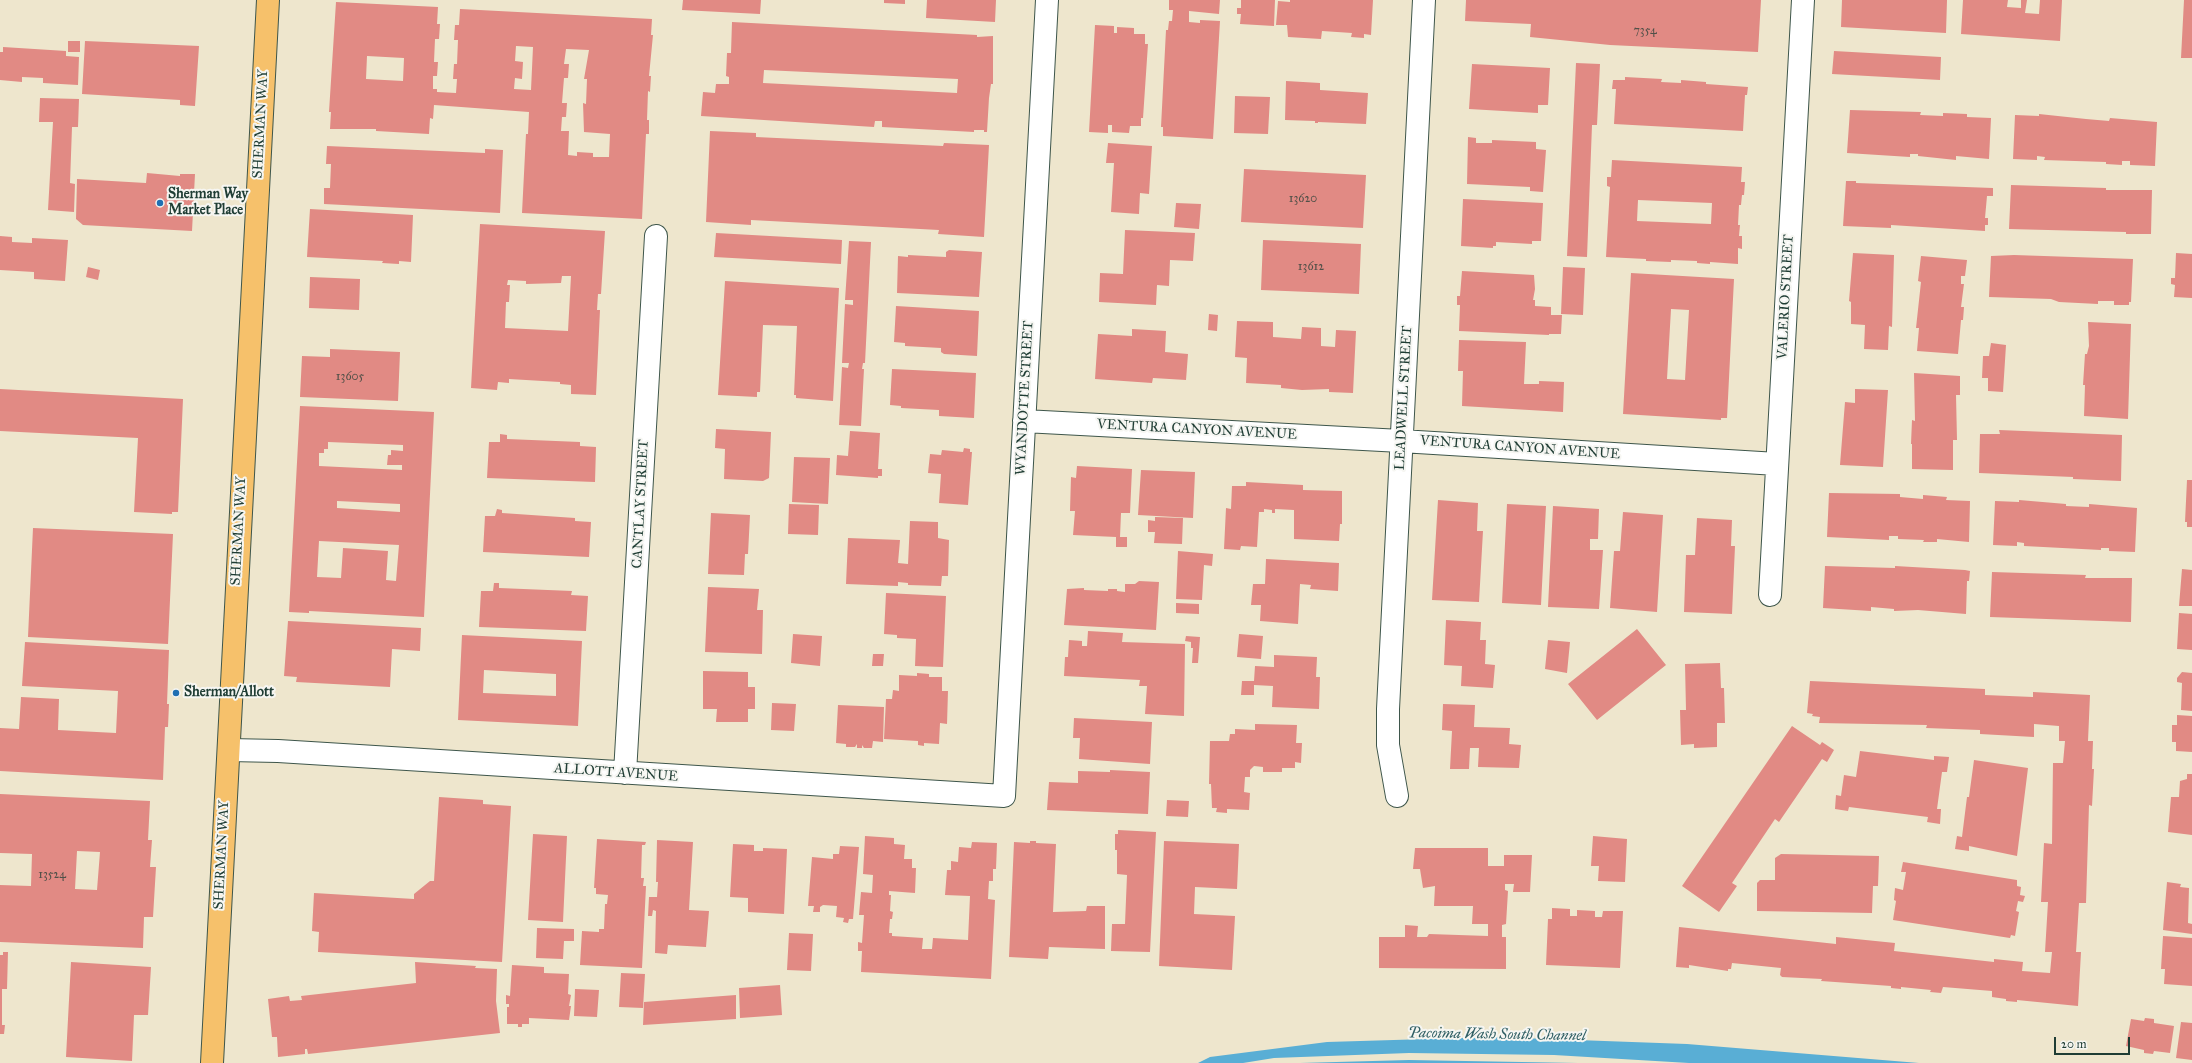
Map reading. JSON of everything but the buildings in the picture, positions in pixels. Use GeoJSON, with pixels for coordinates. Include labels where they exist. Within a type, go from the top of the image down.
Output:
{"type":"FeatureCollection","features":[{"type":"Feature","properties":{"kind":"main road","name":"SHERMAN WAY"},"geometry":{"type":"LineString","coordinates":[[212,1063],[268,0]]}},
{"type":"Feature","properties":{"kind":"street","name":"WYANDOTTE STREET"},"geometry":{"type":"LineString","coordinates":[[1004,796],[1047,0]]}},
{"type":"Feature","properties":{"kind":"street","name":"LEADWELL STREET"},"geometry":{"type":"LineString","coordinates":[[1397,796],[1388,745],[1388,709],[1424,0]]}},
{"type":"Feature","properties":{"kind":"street","name":"VALERIO STREET"},"geometry":{"type":"LineString","coordinates":[[1770,595],[1803,0]]}},
{"type":"Feature","properties":{"kind":"street","name":"CANTLAY STREET"},"geometry":{"type":"LineString","coordinates":[[625,773],[656,236]]}},
{"type":"Feature","properties":{"kind":"street","name":"VENTURA CANYON AVENUE"},"geometry":{"type":"LineString","coordinates":[[1024,422],[1401,441],[1777,464]]}},
{"type":"Feature","properties":{"kind":"street","name":"ALLOTT AVENUE"},"geometry":{"type":"LineString","coordinates":[[229,750],[293,752],[1004,796]]}},
{"type":"Feature","properties":{"kind":"water"},"geometry":{"type":"Polygon","coordinates":[[[1494,1037],[1687,1044],[1919,1063],[1689,1063],[1554,1055],[1409,1053],[1274,1058],[1243,1063],[1198,1063],[1210,1057],[1327,1042],[1494,1037]]]}},
{"type":"Feature","properties":{"kind":"water"},"geometry":{"type":"Polygon","coordinates":[[[1409,1060],[1578,1063],[1300,1063],[1409,1060]]]}},
{"type":"Feature","properties":{"kind":"place","name":"Sherman Way Market Place"},"geometry":{"type":"Point","coordinates":[160,203]}},
{"type":"Feature","properties":{"kind":"place","name":"Sherman/Allott"},"geometry":{"type":"Point","coordinates":[176,693]}},
{"type":"Feature","properties":{"kind":"water label","name":"Pacoima Wash South Channel"},"geometry":{"type":"Point","coordinates":[1497,1035]}}]}
